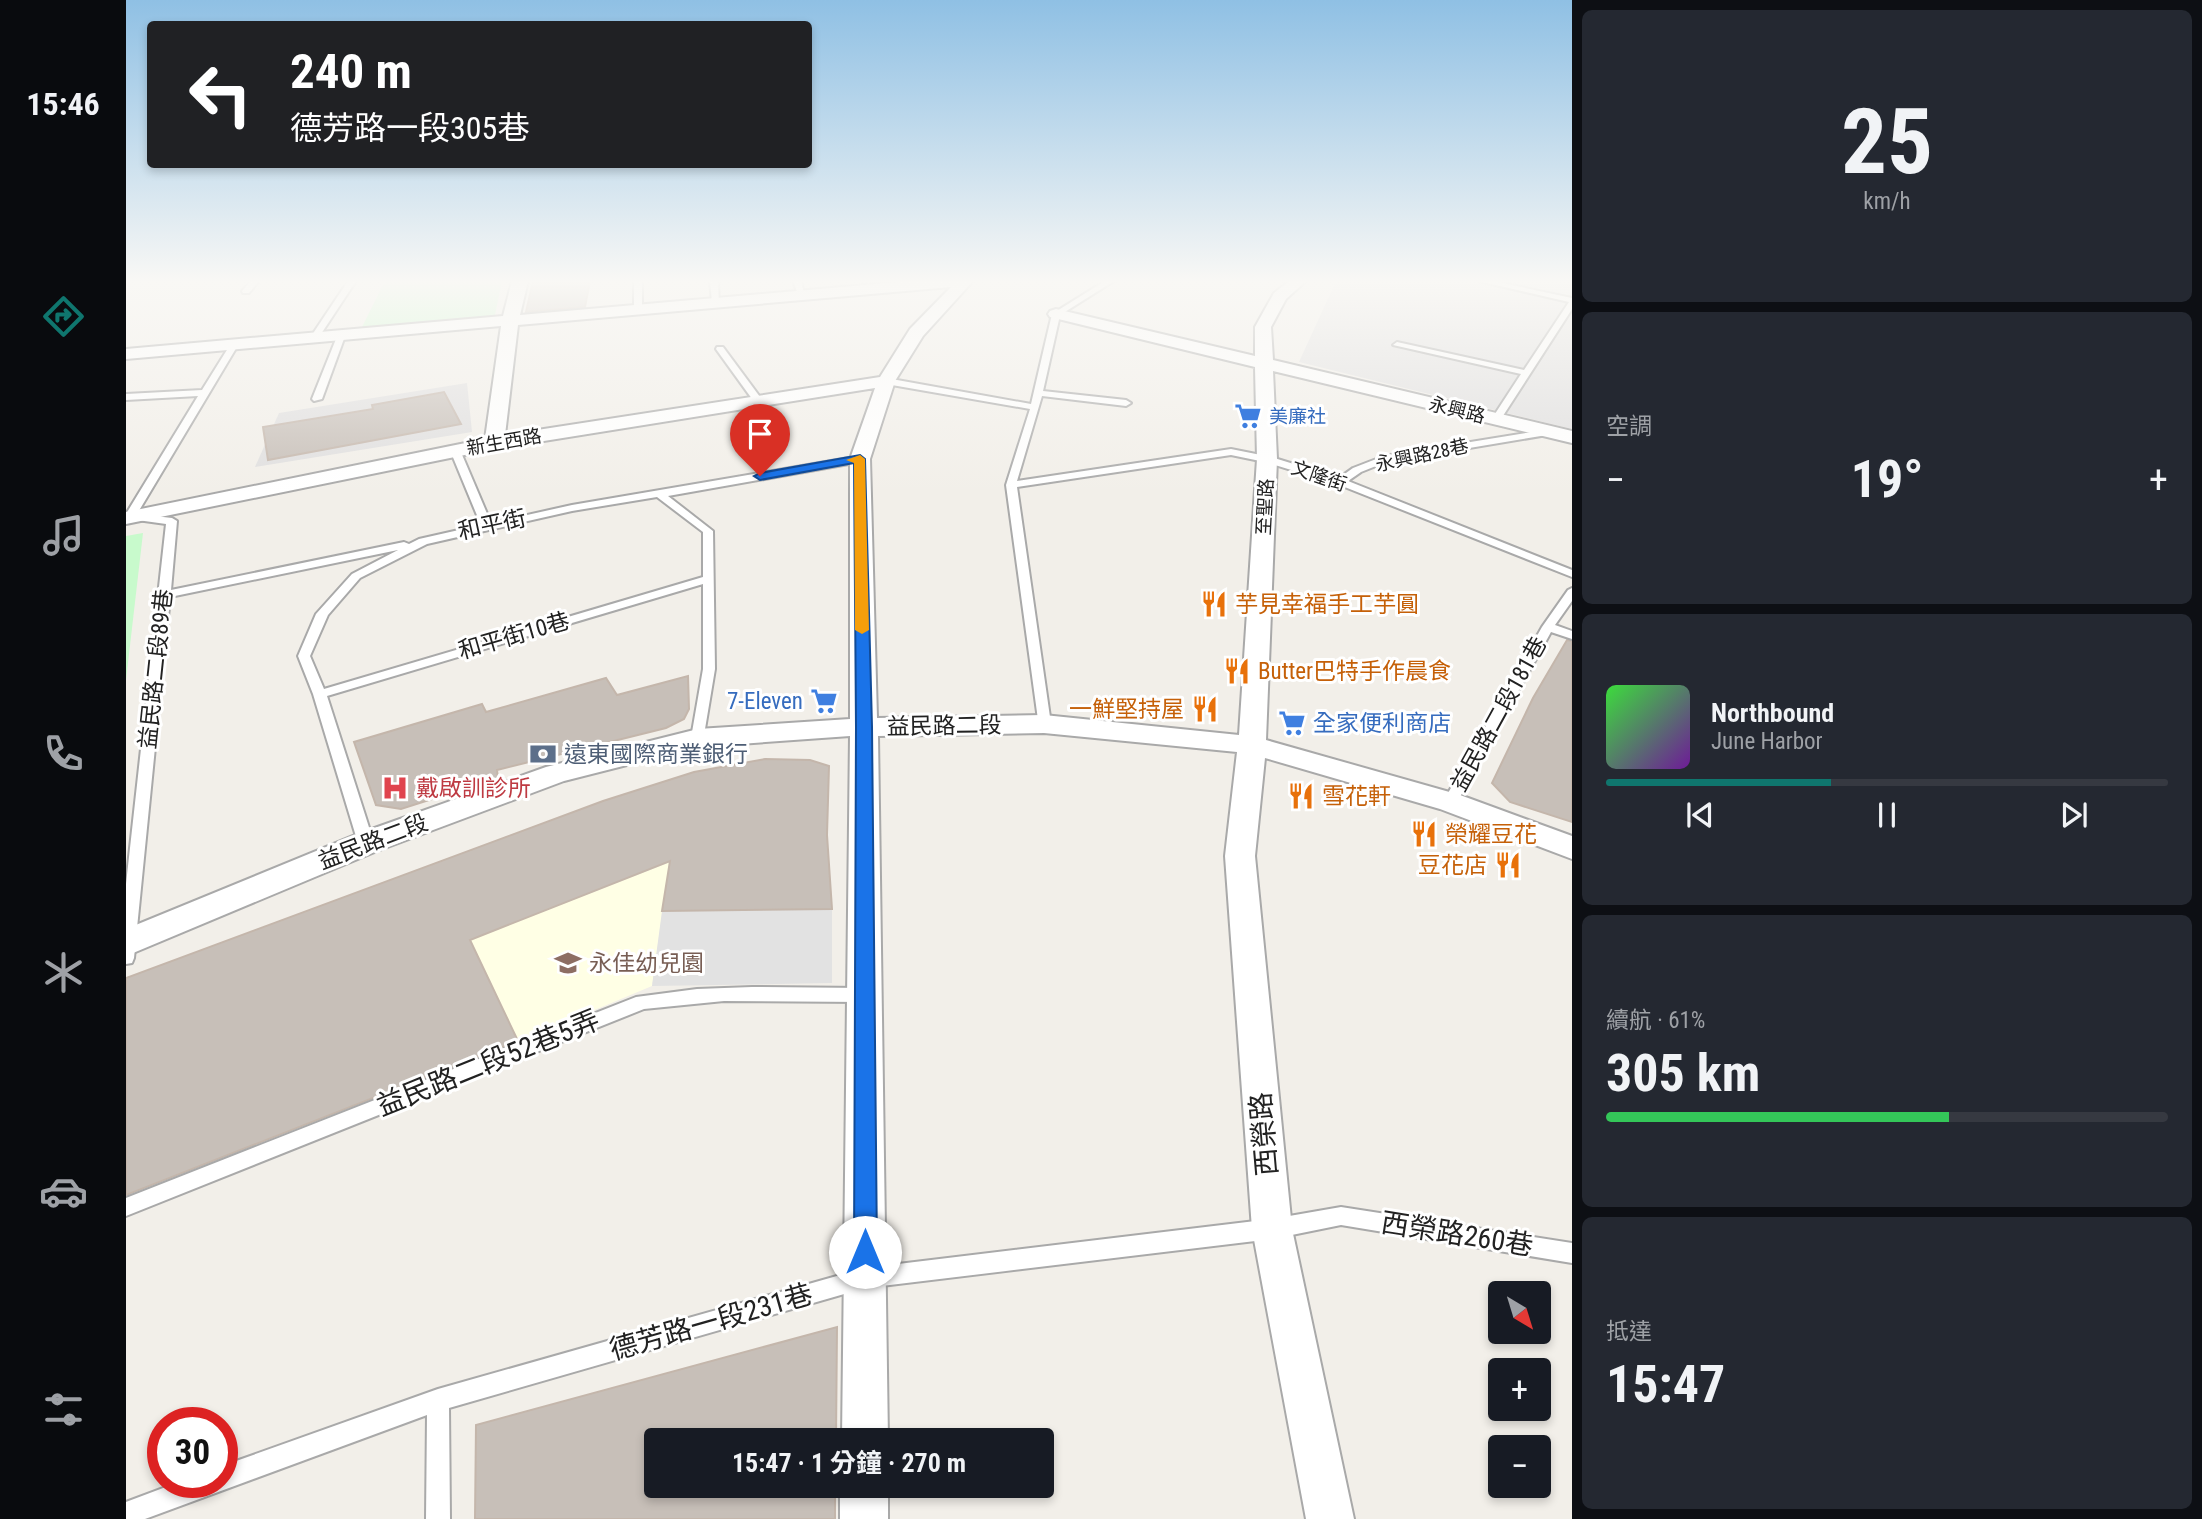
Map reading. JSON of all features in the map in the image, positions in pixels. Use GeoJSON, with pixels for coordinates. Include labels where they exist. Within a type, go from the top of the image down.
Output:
{"type":"FeatureCollection","features":[{"type":"Feature","properties":{"kind":"street"},"geometry":{"type":"LineString","coordinates":[[126,354],[151,352]]}},
{"type":"Feature","properties":{"kind":"street"},"geometry":{"type":"LineString","coordinates":[[494,443],[506,352]]}},
{"type":"Feature","properties":{"kind":"street"},"geometry":{"type":"LineString","coordinates":[[865,1428],[864,727],[860,459],[886,381],[904,352]]}},
{"type":"Feature","properties":{"kind":"street","name":"永興路"},"geometry":{"type":"LineString","coordinates":[[1214,352],[1572,437]]}},
{"type":"Feature","properties":{"kind":"street","name":"至聖路"},"geometry":{"type":"LineString","coordinates":[[1252,746],[1267,459],[1264,352]]}},
{"type":"Feature","properties":{"kind":"street","name":"新生西路"},"geometry":{"type":"LineString","coordinates":[[128,518],[455,450],[886,381]]}},
{"type":"Feature","properties":{"kind":"street","name":"益民路二段"},"geometry":{"type":"LineString","coordinates":[[126,948],[366,843],[556,774],[698,738],[864,727],[1044,724],[1252,746],[1450,802],[1572,848]]}},
{"type":"Feature","properties":{"kind":"street","name":"西榮路"},"geometry":{"type":"LineString","coordinates":[[1252,746],[1240,856],[1272,1229],[1330,1519]]}},
{"type":"Feature","properties":{"kind":"street"},"geometry":{"type":"LineString","coordinates":[[864,1498],[864,1519]]}},
{"type":"Feature","properties":{"kind":"lane"},"geometry":{"type":"LineString","coordinates":[[128,518],[230,352]]}},
{"type":"Feature","properties":{"kind":"lane"},"geometry":{"type":"LineString","coordinates":[[317,399],[335,352]]}},
{"type":"Feature","properties":{"kind":"lane"},"geometry":{"type":"LineString","coordinates":[[722,352],[758,401]]}},
{"type":"Feature","properties":{"kind":"lane"},"geometry":{"type":"LineString","coordinates":[[1044,724],[1012,485],[1035,407],[1047,352]]}},
{"type":"Feature","properties":{"kind":"lane"},"geometry":{"type":"LineString","coordinates":[[1428,352],[1528,373]]}},
{"type":"Feature","properties":{"kind":"lane"},"geometry":{"type":"LineString","coordinates":[[1496,420],[1541,352]]}},
{"type":"Feature","properties":{"kind":"lane"},"geometry":{"type":"LineString","coordinates":[[886,381],[1035,407]]}},
{"type":"Feature","properties":{"kind":"lane"},"geometry":{"type":"LineString","coordinates":[[126,397],[205,393]]}},
{"type":"Feature","properties":{"kind":"lane"},"geometry":{"type":"LineString","coordinates":[[1038,393],[1126,402]]}},
{"type":"Feature","properties":{"kind":"lane","name":"永興路28巷"},"geometry":{"type":"LineString","coordinates":[[1341,482],[1357,470],[1384,459],[1550,432]]}},
{"type":"Feature","properties":{"kind":"lane"},"geometry":{"type":"LineString","coordinates":[[455,450],[487,526]]}},
{"type":"Feature","properties":{"kind":"lane","name":"文隆街"},"geometry":{"type":"LineString","coordinates":[[1012,485],[1231,452],[1267,459],[1341,482],[1572,574]]}},
{"type":"Feature","properties":{"kind":"lane","name":"和平街"},"geometry":{"type":"LineString","coordinates":[[366,843],[320,694],[304,656],[322,614],[356,576],[423,541],[487,526],[860,459]]}},
{"type":"Feature","properties":{"kind":"lane"},"geometry":{"type":"LineString","coordinates":[[659,494],[708,531],[709,669],[698,738]]}},
{"type":"Feature","properties":{"kind":"lane","name":"益民路二段89巷"},"geometry":{"type":"LineString","coordinates":[[126,948],[172,521],[128,518]]}},
{"type":"Feature","properties":{"kind":"lane"},"geometry":{"type":"LineString","coordinates":[[163,595],[423,541]]}},
{"type":"Feature","properties":{"kind":"lane","name":"和平街10巷"},"geometry":{"type":"LineString","coordinates":[[320,694],[708,579]]}},
{"type":"Feature","properties":{"kind":"lane","name":"益民路二段181巷"},"geometry":{"type":"LineString","coordinates":[[1450,802],[1548,627],[1572,592]]}},
{"type":"Feature","properties":{"kind":"lane"},"geometry":{"type":"LineString","coordinates":[[1548,627],[1572,635]]}},
{"type":"Feature","properties":{"kind":"lane","name":"益民路二段52巷5弄"},"geometry":{"type":"LineString","coordinates":[[126,1207],[642,1002],[680,995],[865,995]]}},
{"type":"Feature","properties":{"kind":"lane","name":"德芳路一段231巷"},"geometry":{"type":"LineString","coordinates":[[238,1472],[438,1400],[865,1278],[1272,1229],[1341,1216]]}},
{"type":"Feature","properties":{"kind":"lane","name":"西榮路260巷"},"geometry":{"type":"LineString","coordinates":[[1341,1216],[1572,1253]]}},
{"type":"Feature","properties":{"kind":"lane"},"geometry":{"type":"LineString","coordinates":[[438,1400],[438,1519]]}},
{"type":"Feature","properties":{"kind":"lane"},"geometry":{"type":"LineString","coordinates":[[126,1514],[169,1498]]}},
{"type":"Feature","properties":{"kind":"shaded area"},"geometry":{"type":"Polygon","coordinates":[[[1304,352],[1572,352],[1572,429],[1299,362],[1304,352]]]}},
{"type":"Feature","properties":{"kind":"shaded area"},"geometry":{"type":"Polygon","coordinates":[[[467,383],[472,432],[255,467],[279,413],[467,383]]]}},
{"type":"Feature","properties":{"kind":"shaded area","name":"永佳幼兒園"},"geometry":{"type":"Polygon","coordinates":[[[670,862],[652,986],[518,1042],[470,940],[670,862]]]}},
{"type":"Feature","properties":{"kind":"shaded area"},"geometry":{"type":"Polygon","coordinates":[[[832,909],[832,983],[652,986],[662,911],[832,909]]]}},
{"type":"Feature","properties":{"kind":"green space"},"geometry":{"type":"Polygon","coordinates":[[[143,533],[126,680],[126,536],[143,533]]]}},
{"type":"Feature","properties":{"kind":"building"},"geometry":{"type":"Polygon","coordinates":[[[444,392],[461,424],[268,460],[263,427],[373,409],[372,405],[444,392]]]}},
{"type":"Feature","properties":{"kind":"building"},"geometry":{"type":"Polygon","coordinates":[[[1567,640],[1572,641],[1572,822],[1510,802],[1492,783],[1533,698],[1567,640]]]}},
{"type":"Feature","properties":{"kind":"building"},"geometry":{"type":"Polygon","coordinates":[[[688,676],[689,709],[684,719],[666,728],[497,770],[498,778],[401,809],[376,805],[354,742],[482,704],[486,712],[606,678],[617,695],[688,676]]]}},
{"type":"Feature","properties":{"kind":"building"},"geometry":{"type":"Polygon","coordinates":[[[765,759],[810,760],[829,766],[827,835],[832,909],[662,911],[670,861],[470,940],[518,1041],[126,1195],[126,978],[603,801],[694,772],[765,759]]]}},
{"type":"Feature","properties":{"kind":"building"},"geometry":{"type":"Polygon","coordinates":[[[837,1327],[836,1428],[644,1428],[644,1498],[835,1498],[835,1519],[475,1519],[476,1425],[837,1327]]]}},
{"type":"Feature","properties":{"kind":"slow traffic"},"geometry":{"type":"LineString","coordinates":[[852,460],[860,459],[862,630]]}},
{"type":"Feature","properties":{"kind":"place","name":"美廉社"},"geometry":{"type":"Point","coordinates":[1248,416]}},
{"type":"Feature","properties":{"kind":"place","name":"芋見幸福手工芋圓"},"geometry":{"type":"Point","coordinates":[1214,604]}},
{"type":"Feature","properties":{"kind":"place","name":"Butter巴特手作晨食"},"geometry":{"type":"Point","coordinates":[1237,671]}},
{"type":"Feature","properties":{"kind":"place","name":"7-Eleven"},"geometry":{"type":"Point","coordinates":[824,701]}},
{"type":"Feature","properties":{"kind":"place","name":"一鮮堅持屋"},"geometry":{"type":"Point","coordinates":[1205,709]}},
{"type":"Feature","properties":{"kind":"place","name":"全家便利商店"},"geometry":{"type":"Point","coordinates":[1292,723]}},
{"type":"Feature","properties":{"kind":"place","name":"遠東國際商業銀行"},"geometry":{"type":"Point","coordinates":[543,754]}},
{"type":"Feature","properties":{"kind":"place","name":"戴啟訓診所"},"geometry":{"type":"Point","coordinates":[395,788]}},
{"type":"Feature","properties":{"kind":"place","name":"雪花軒"},"geometry":{"type":"Point","coordinates":[1301,796]}},
{"type":"Feature","properties":{"kind":"place","name":"榮耀豆花"},"geometry":{"type":"Point","coordinates":[1424,834]}},
{"type":"Feature","properties":{"kind":"place","name":"豆花店"},"geometry":{"type":"Point","coordinates":[1508,865]}},
{"type":"Feature","properties":{"kind":"place","name":"永佳幼兒園"},"geometry":{"type":"Point","coordinates":[568,963]}},
{"type":"Feature","properties":{"kind":"route"},"geometry":{"type":"LineString","coordinates":[[760,476],[860,459],[864,727],[865,1252]]}}]}
